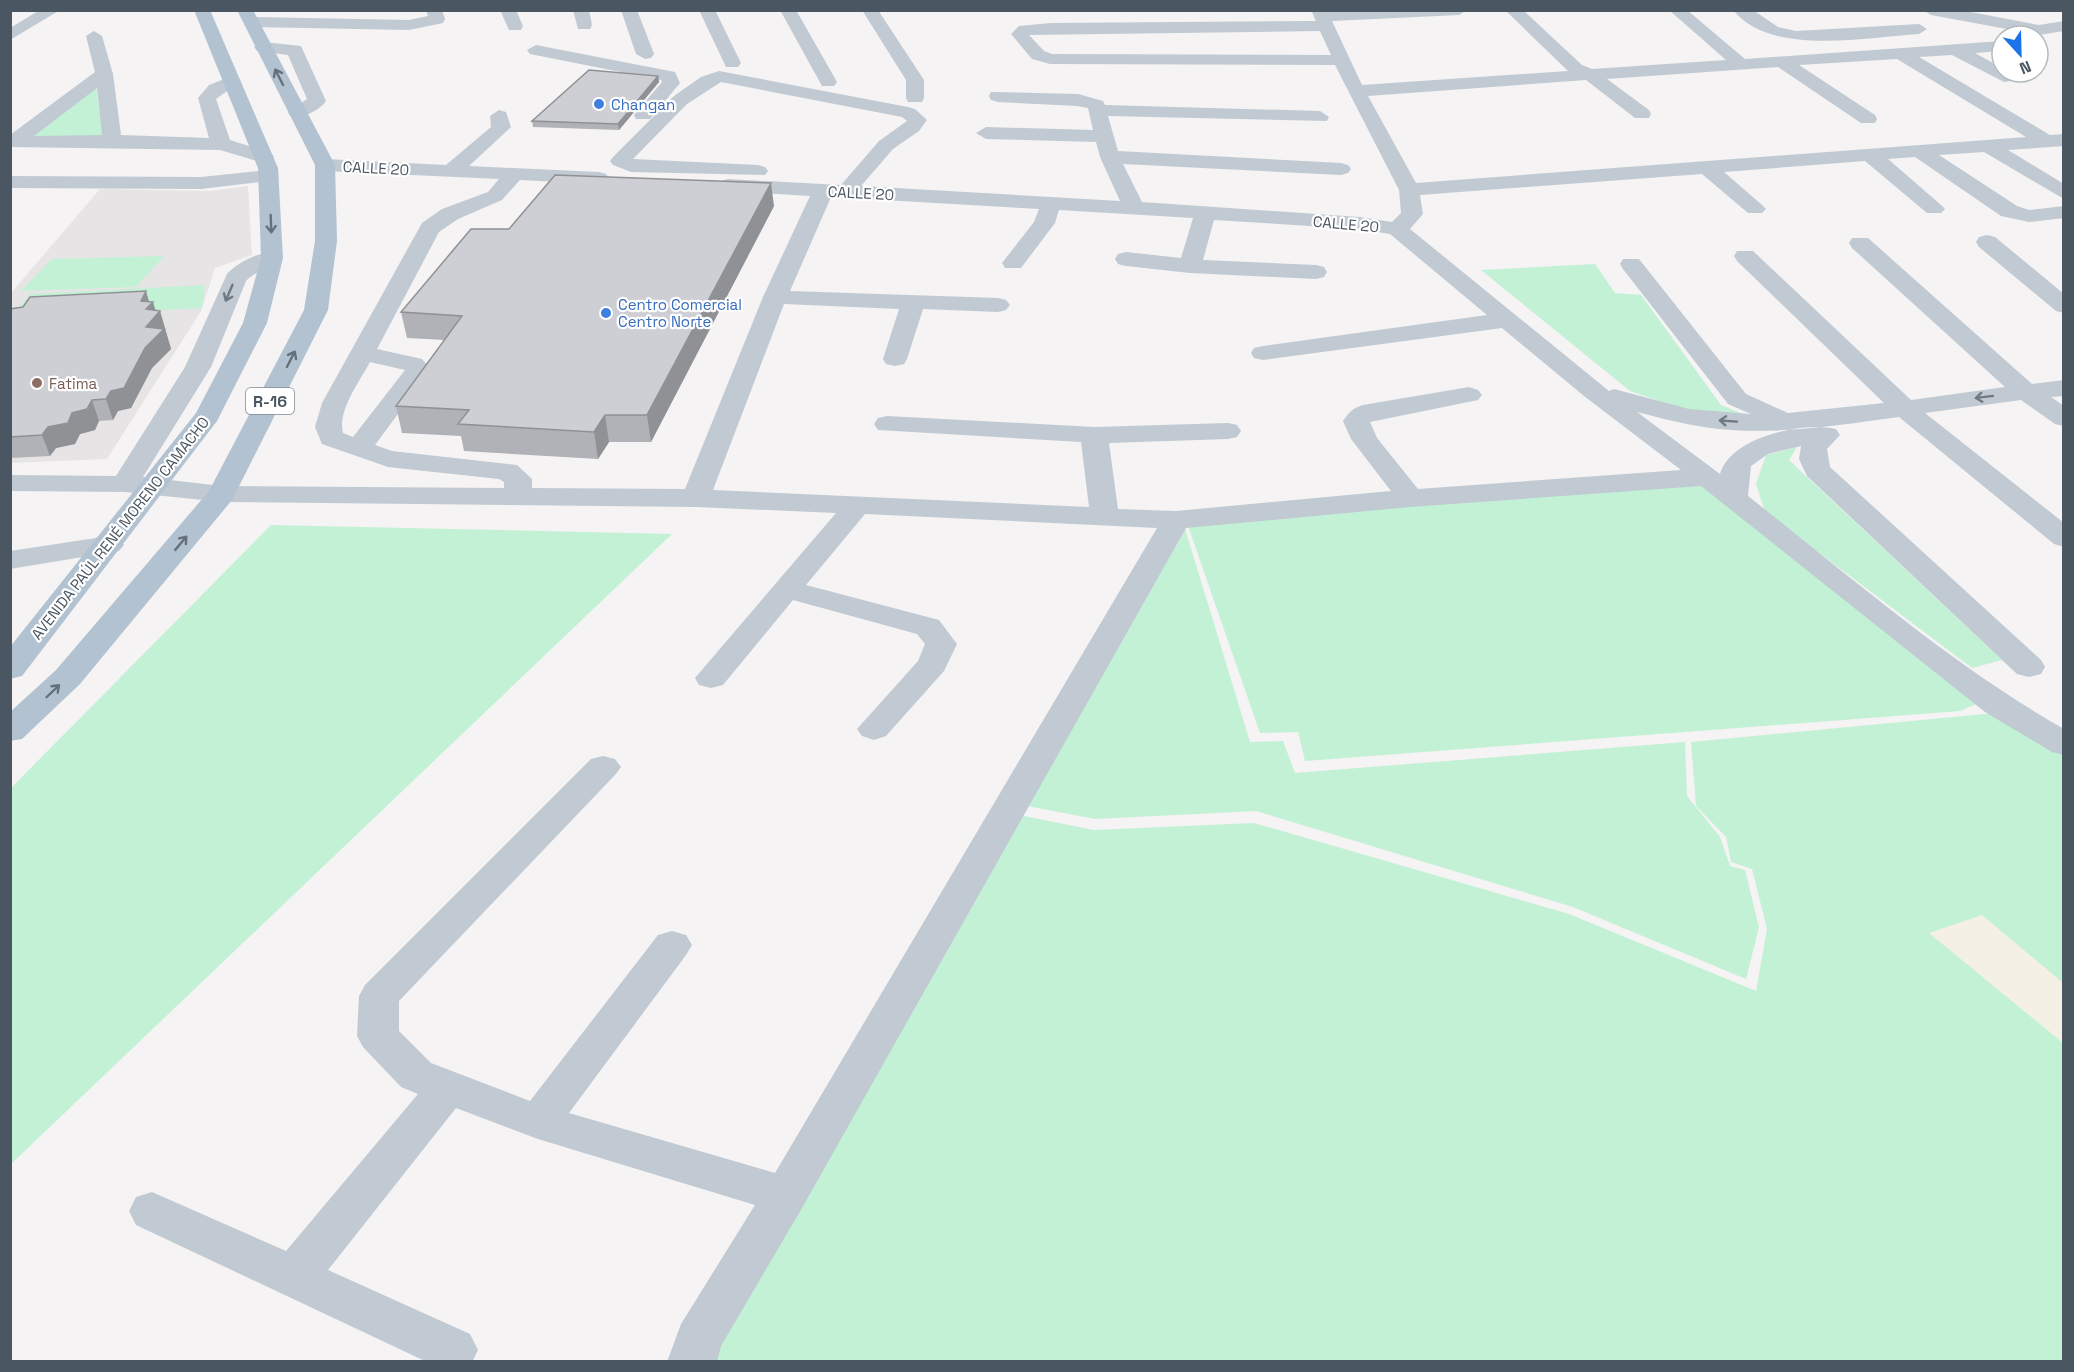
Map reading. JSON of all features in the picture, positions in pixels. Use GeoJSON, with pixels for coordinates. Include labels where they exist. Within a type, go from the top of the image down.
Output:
{"type":"FeatureCollection","features":[{"type":"Feature","properties":{"kind":"main road","name":"AVENIDA PAÚL RENÉ MORENO CAMACHO"},"geometry":{"type":"LineString","coordinates":[[10,669],[109,545],[208,415],[255,323],[272,258],[267,167],[202,10]]}},
{"type":"Feature","properties":{"kind":"main road","name":"R-16"},"geometry":{"type":"LineString","coordinates":[[10,731],[68,676],[222,494],[316,310],[326,241],[325,165],[248,16]]}},
{"type":"Feature","properties":{"kind":"street"},"geometry":{"type":"LineString","coordinates":[[10,35],[52,10]]}},
{"type":"Feature","properties":{"kind":"street"},"geometry":{"type":"LineString","coordinates":[[248,16],[326,17],[409,25],[437,19],[434,10]]}},
{"type":"Feature","properties":{"kind":"street"},"geometry":{"type":"LineString","coordinates":[[629,10],[645,54]]}},
{"type":"Feature","properties":{"kind":"street"},"geometry":{"type":"LineString","coordinates":[[707,10],[732,63]]}},
{"type":"Feature","properties":{"kind":"street"},"geometry":{"type":"LineString","coordinates":[[788,10],[828,82]]}},
{"type":"Feature","properties":{"kind":"street"},"geometry":{"type":"LineString","coordinates":[[870,10],[915,80],[915,98]]}},
{"type":"Feature","properties":{"kind":"street"},"geometry":{"type":"LineString","coordinates":[[1063,10],[1068,20],[1076,22],[1323,19]]}},
{"type":"Feature","properties":{"kind":"street"},"geometry":{"type":"LineString","coordinates":[[1342,60],[1050,59],[1038,55],[1019,34],[1025,30],[1051,28],[1323,19],[1460,10]]}},
{"type":"Feature","properties":{"kind":"street"},"geometry":{"type":"LineString","coordinates":[[1513,10],[1576,69],[1590,75],[1642,114]]}},
{"type":"Feature","properties":{"kind":"street"},"geometry":{"type":"LineString","coordinates":[[1677,10],[1742,65]]}},
{"type":"Feature","properties":{"kind":"street"},"geometry":{"type":"LineString","coordinates":[[1741,10],[1773,31],[1796,36],[1939,28],[1990,41]]}},
{"type":"Feature","properties":{"kind":"street"},"geometry":{"type":"LineString","coordinates":[[1931,10],[2039,30],[2064,26]]}},
{"type":"Feature","properties":{"kind":"street"},"geometry":{"type":"LineString","coordinates":[[1323,19],[1356,91],[1409,190],[1412,213],[1397,229],[1593,391],[1734,498],[1996,705],[2064,744]]}},
{"type":"Feature","properties":{"kind":"street"},"geometry":{"type":"LineString","coordinates":[[94,36],[104,74],[112,141]]}},
{"type":"Feature","properties":{"kind":"street"},"geometry":{"type":"LineString","coordinates":[[1356,91],[1742,65],[1990,45]]}},
{"type":"Feature","properties":{"kind":"street"},"geometry":{"type":"LineString","coordinates":[[1955,49],[1990,69]]}},
{"type":"Feature","properties":{"kind":"street"},"geometry":{"type":"LineString","coordinates":[[536,50],[669,76],[671,84],[647,111],[609,147]]}},
{"type":"Feature","properties":{"kind":"street"},"geometry":{"type":"LineString","coordinates":[[1900,53],[2054,141],[2064,152]]}},
{"type":"Feature","properties":{"kind":"street"},"geometry":{"type":"LineString","coordinates":[[1782,62],[1868,118]]}},
{"type":"Feature","properties":{"kind":"street"},"geometry":{"type":"LineString","coordinates":[[104,74],[14,142],[218,138],[267,167]]}},
{"type":"Feature","properties":{"kind":"street"},"geometry":{"type":"LineString","coordinates":[[725,76],[908,114],[917,120],[915,127],[890,141],[853,183],[631,166],[620,161],[647,131],[708,80],[725,76]]}},
{"type":"Feature","properties":{"kind":"street"},"geometry":{"type":"LineString","coordinates":[[218,138],[207,98],[215,89],[232,81]]}},
{"type":"Feature","properties":{"kind":"street"},"geometry":{"type":"LineString","coordinates":[[998,96],[1078,100],[1096,105],[1100,110],[1110,157],[1134,208]]}},
{"type":"Feature","properties":{"kind":"street"},"geometry":{"type":"LineString","coordinates":[[1100,110],[1320,117]]}},
{"type":"Feature","properties":{"kind":"street"},"geometry":{"type":"LineString","coordinates":[[390,168],[406,154],[441,158],[472,153],[501,127],[499,116]]}},
{"type":"Feature","properties":{"kind":"street"},"geometry":{"type":"LineString","coordinates":[[986,133],[1105,136]]}},
{"type":"Feature","properties":{"kind":"street"},"geometry":{"type":"LineString","coordinates":[[1409,190],[2054,141]]}},
{"type":"Feature","properties":{"kind":"street"},"geometry":{"type":"LineString","coordinates":[[1986,146],[2064,193]]}},
{"type":"Feature","properties":{"kind":"street"},"geometry":{"type":"LineString","coordinates":[[1917,150],[2009,211],[2030,216],[2064,212]]}},
{"type":"Feature","properties":{"kind":"street"},"geometry":{"type":"LineString","coordinates":[[1869,154],[1934,208]]}},
{"type":"Feature","properties":{"kind":"street"},"geometry":{"type":"LineString","coordinates":[[1110,157],[1341,169]]}},
{"type":"Feature","properties":{"kind":"street","name":"CALLE 20"},"geometry":{"type":"LineString","coordinates":[[325,165],[390,168],[441,158],[520,165],[579,177],[823,191],[853,183],[1051,204],[1359,223],[1397,229]]}},
{"type":"Feature","properties":{"kind":"street"},"geometry":{"type":"LineString","coordinates":[[518,496],[518,479],[507,471],[388,459],[331,438],[328,427],[335,403],[430,228],[450,214],[495,196],[520,165]]}},
{"type":"Feature","properties":{"kind":"street"},"geometry":{"type":"LineString","coordinates":[[16,179],[201,183],[267,167]]}},
{"type":"Feature","properties":{"kind":"street"},"geometry":{"type":"LineString","coordinates":[[1706,167],[1755,209]]}},
{"type":"Feature","properties":{"kind":"street"},"geometry":{"type":"LineString","coordinates":[[696,498],[775,297],[823,191]]}},
{"type":"Feature","properties":{"kind":"street"},"geometry":{"type":"LineString","coordinates":[[1013,263],[1044,223],[1051,204]]}},
{"type":"Feature","properties":{"kind":"street"},"geometry":{"type":"LineString","coordinates":[[1190,266],[1205,214]]}},
{"type":"Feature","properties":{"kind":"street"},"geometry":{"type":"LineString","coordinates":[[1987,242],[2064,306]]}},
{"type":"Feature","properties":{"kind":"street"},"geometry":{"type":"LineString","coordinates":[[1860,243],[2026,392],[2061,407]]}},
{"type":"Feature","properties":{"kind":"street"},"geometry":{"type":"LineString","coordinates":[[1745,256],[1912,415],[2064,538]]}},
{"type":"Feature","properties":{"kind":"street"},"geometry":{"type":"LineString","coordinates":[[125,484],[198,367],[235,279],[242,271],[272,258]]}},
{"type":"Feature","properties":{"kind":"street"},"geometry":{"type":"LineString","coordinates":[[1126,259],[1190,266],[1316,272]]}},
{"type":"Feature","properties":{"kind":"street"},"geometry":{"type":"LineString","coordinates":[[1631,264],[1737,399],[1788,419]]}},
{"type":"Feature","properties":{"kind":"street"},"geometry":{"type":"LineString","coordinates":[[775,297],[998,305]]}},
{"type":"Feature","properties":{"kind":"street"},"geometry":{"type":"LineString","coordinates":[[895,359],[913,303]]}},
{"type":"Feature","properties":{"kind":"street"},"geometry":{"type":"LineString","coordinates":[[1263,353],[1508,320]]}},
{"type":"Feature","properties":{"kind":"street"},"geometry":{"type":"LineString","coordinates":[[358,449],[418,369],[413,364],[363,353]]}},
{"type":"Feature","properties":{"kind":"street"},"geometry":{"type":"LineString","coordinates":[[1593,391],[1688,417],[1734,422],[2061,407]]}},
{"type":"Feature","properties":{"kind":"street"},"geometry":{"type":"LineString","coordinates":[[1734,498],[1733,480],[1740,461],[1766,446],[2026,392]]}},
{"type":"Feature","properties":{"kind":"street"},"geometry":{"type":"LineString","coordinates":[[1410,498],[1399,479],[1358,432],[1356,421],[1363,413],[1469,395]]}},
{"type":"Feature","properties":{"kind":"street"},"geometry":{"type":"LineString","coordinates":[[887,424],[1094,435],[1227,431]]}},
{"type":"Feature","properties":{"kind":"street"},"geometry":{"type":"LineString","coordinates":[[1094,435],[1105,517]]}},
{"type":"Feature","properties":{"kind":"street"},"geometry":{"type":"LineString","coordinates":[[1827,435],[1814,447],[1813,459],[1817,470],[2029,667]]}},
{"type":"Feature","properties":{"kind":"street"},"geometry":{"type":"LineString","coordinates":[[10,483],[125,484],[222,494],[696,498],[1176,520],[1410,498],[1707,477]]}},
{"type":"Feature","properties":{"kind":"street"},"geometry":{"type":"LineString","coordinates":[[711,678],[857,506]]}},
{"type":"Feature","properties":{"kind":"street"},"geometry":{"type":"LineString","coordinates":[[692,1362],[698,1340],[786,1195],[1176,520]]}},
{"type":"Feature","properties":{"kind":"street"},"geometry":{"type":"LineString","coordinates":[[10,560],[109,545]]}},
{"type":"Feature","properties":{"kind":"street"},"geometry":{"type":"LineString","coordinates":[[786,589],[927,627],[941,644],[933,664],[874,729]]}},
{"type":"Feature","properties":{"kind":"street"},"geometry":{"type":"LineString","coordinates":[[603,767],[379,996],[378,1036],[416,1075],[538,1122],[786,1195]]}},
{"type":"Feature","properties":{"kind":"street"},"geometry":{"type":"LineString","coordinates":[[538,1122],[672,945]]}},
{"type":"Feature","properties":{"kind":"street"},"geometry":{"type":"LineString","coordinates":[[293,1277],[449,1087]]}},
{"type":"Feature","properties":{"kind":"street"},"geometry":{"type":"LineString","coordinates":[[152,1211],[453,1350]]}},
{"type":"Feature","properties":{"kind":"shaded area"},"geometry":{"type":"Polygon","coordinates":[[[248,186],[252,255],[215,268],[201,311],[107,459],[11,463],[11,293],[100,189],[210,191],[248,186]]]}},
{"type":"Feature","properties":{"kind":"green space"},"geometry":{"type":"Polygon","coordinates":[[[96,86],[103,138],[31,137],[96,86]]]}},
{"type":"Feature","properties":{"kind":"green space"},"geometry":{"type":"Polygon","coordinates":[[[164,256],[136,287],[21,291],[52,259],[164,256]]]}},
{"type":"Feature","properties":{"kind":"green space"},"geometry":{"type":"Polygon","coordinates":[[[1595,264],[1615,293],[1641,295],[1721,405],[1748,416],[1688,411],[1630,391],[1481,270],[1595,264]]]}},
{"type":"Feature","properties":{"kind":"green space"},"geometry":{"type":"Polygon","coordinates":[[[205,285],[202,308],[11,318],[30,294],[205,285]]]}},
{"type":"Feature","properties":{"kind":"green space"},"geometry":{"type":"Polygon","coordinates":[[[1797,447],[1789,460],[2002,660],[1972,668],[1765,512],[1756,484],[1766,455],[1797,447]]]}},
{"type":"Feature","properties":{"kind":"green space"},"geometry":{"type":"Polygon","coordinates":[[[1703,484],[1979,703],[1960,711],[1305,761],[1298,732],[1260,733],[1187,523],[1703,484]]]}},
{"type":"Feature","properties":{"kind":"green space"},"geometry":{"type":"Polygon","coordinates":[[[1183,522],[1250,742],[1283,741],[1295,773],[1685,742],[1687,796],[1720,837],[1730,866],[1745,870],[1759,927],[1746,979],[1573,907],[1256,811],[1095,819],[1022,805],[1183,522]]]}},
{"type":"Feature","properties":{"kind":"green space"},"geometry":{"type":"Polygon","coordinates":[[[271,525],[672,534],[11,1164],[11,788],[271,525]]]}},
{"type":"Feature","properties":{"kind":"green space"},"geometry":{"type":"Polygon","coordinates":[[[1995,713],[2063,754],[2063,1361],[704,1362],[1019,815],[1094,830],[1254,823],[1569,914],[1756,991],[1767,929],[1752,869],[1731,862],[1726,837],[1696,806],[1691,742],[1995,713]]]}},
{"type":"Feature","properties":{"kind":"sand"},"geometry":{"type":"Polygon","coordinates":[[[1982,915],[2063,983],[2063,1043],[1929,933],[1982,915]]]}},
{"type":"Feature","properties":{"kind":"building","name":"Changan"},"geometry":{"type":"Polygon","coordinates":[[[589,70],[658,76],[618,124],[532,121],[589,70]]]}},
{"type":"Feature","properties":{"kind":"building"},"geometry":{"type":"Polygon","coordinates":[[[555,175],[771,183],[647,415],[605,415],[594,432],[458,424],[469,410],[396,406],[462,316],[401,312],[471,229],[509,229],[555,175]]]}},
{"type":"Feature","properties":{"kind":"building"},"geometry":{"type":"Polygon","coordinates":[[[146,291],[141,301],[153,302],[146,309],[160,311],[146,327],[164,329],[145,348],[124,388],[111,391],[106,399],[92,400],[87,409],[72,413],[68,423],[48,427],[42,435],[10,437],[10,309],[23,307],[30,297],[146,291]]]}},
{"type":"Feature","properties":{"kind":"place","name":"Changan"},"geometry":{"type":"Point","coordinates":[599,104]}},
{"type":"Feature","properties":{"kind":"place","name":"Centro Comercial Centro Norte"},"geometry":{"type":"Point","coordinates":[606,313]}},
{"type":"Feature","properties":{"kind":"place","name":"Fatima"},"geometry":{"type":"Point","coordinates":[37,383]}}]}
